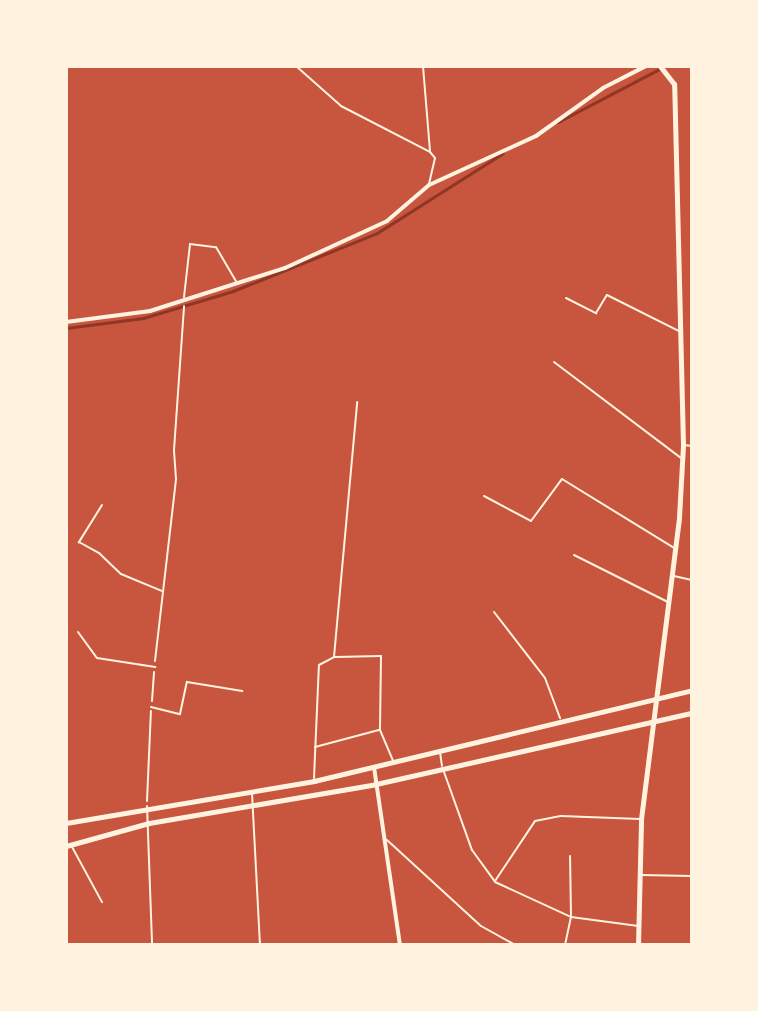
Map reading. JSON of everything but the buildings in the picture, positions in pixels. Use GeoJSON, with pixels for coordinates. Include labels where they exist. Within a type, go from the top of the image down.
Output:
{"type":"FeatureCollection","features":[{"type":"Feature","properties":{"kind":"street"},"geometry":{"type":"LineString","coordinates":[[66,322],[184,302],[238,285],[387,221],[429,185],[536,136],[603,88],[646,66]]}},
{"type":"Feature","properties":{"kind":"street"},"geometry":{"type":"LineString","coordinates":[[638,945],[641,819],[669,603],[683,445],[674,84],[660,66]]}},
{"type":"Feature","properties":{"kind":"street"},"geometry":{"type":"LineString","coordinates":[[66,823],[147,806],[314,781],[692,690]]}},
{"type":"Feature","properties":{"kind":"street"},"geometry":{"type":"LineString","coordinates":[[68,845],[149,823],[376,784],[692,713]]}},
{"type":"Feature","properties":{"kind":"street"},"geometry":{"type":"LineString","coordinates":[[374,767],[400,945]]}},
{"type":"Feature","properties":{"kind":"lane"},"geometry":{"type":"LineString","coordinates":[[76,66],[122,66]]}},
{"type":"Feature","properties":{"kind":"lane"},"geometry":{"type":"LineString","coordinates":[[296,66],[341,106],[430,152],[435,158],[429,185]]}},
{"type":"Feature","properties":{"kind":"lane"},"geometry":{"type":"LineString","coordinates":[[423,66],[430,152]]}},
{"type":"Feature","properties":{"kind":"lane"},"geometry":{"type":"LineString","coordinates":[[184,302],[190,244],[216,247],[238,285]]}},
{"type":"Feature","properties":{"kind":"lane"},"geometry":{"type":"LineString","coordinates":[[566,298],[596,313],[607,295],[680,332]]}},
{"type":"Feature","properties":{"kind":"lane"},"geometry":{"type":"LineString","coordinates":[[554,362],[682,459]]}},
{"type":"Feature","properties":{"kind":"lane"},"geometry":{"type":"LineString","coordinates":[[334,657],[357,402]]}},
{"type":"Feature","properties":{"kind":"lane"},"geometry":{"type":"LineString","coordinates":[[683,445],[692,446]]}},
{"type":"Feature","properties":{"kind":"lane"},"geometry":{"type":"LineString","coordinates":[[484,496],[531,521],[562,479],[675,549]]}},
{"type":"Feature","properties":{"kind":"lane"},"geometry":{"type":"LineString","coordinates":[[574,555],[669,603]]}},
{"type":"Feature","properties":{"kind":"lane"},"geometry":{"type":"LineString","coordinates":[[672,575],[692,580]]}},
{"type":"Feature","properties":{"kind":"lane"},"geometry":{"type":"LineString","coordinates":[[494,612],[545,678],[562,723]]}},
{"type":"Feature","properties":{"kind":"lane"},"geometry":{"type":"LineString","coordinates":[[78,632],[97,658],[155,667]]}},
{"type":"Feature","properties":{"kind":"lane"},"geometry":{"type":"LineString","coordinates":[[314,781],[313,748],[319,665],[334,657],[381,656],[380,730],[393,762]]}},
{"type":"Feature","properties":{"kind":"lane"},"geometry":{"type":"LineString","coordinates":[[151,707],[180,714],[187,682],[242,691]]}},
{"type":"Feature","properties":{"kind":"lane"},"geometry":{"type":"LineString","coordinates":[[313,748],[380,730]]}},
{"type":"Feature","properties":{"kind":"lane"},"geometry":{"type":"LineString","coordinates":[[440,750],[443,769],[472,850],[495,882],[571,917],[639,926]]}},
{"type":"Feature","properties":{"kind":"lane"},"geometry":{"type":"LineString","coordinates":[[252,792],[260,945]]}},
{"type":"Feature","properties":{"kind":"lane"},"geometry":{"type":"LineString","coordinates":[[147,806],[152,945]]}},
{"type":"Feature","properties":{"kind":"lane"},"geometry":{"type":"LineString","coordinates":[[495,882],[535,821],[561,816],[641,819]]}},
{"type":"Feature","properties":{"kind":"lane"},"geometry":{"type":"LineString","coordinates":[[383,836],[481,926],[515,945]]}},
{"type":"Feature","properties":{"kind":"lane"},"geometry":{"type":"LineString","coordinates":[[68,845],[102,902]]}},
{"type":"Feature","properties":{"kind":"lane"},"geometry":{"type":"LineString","coordinates":[[565,945],[571,917],[570,856]]}},
{"type":"Feature","properties":{"kind":"lane"},"geometry":{"type":"LineString","coordinates":[[640,875],[692,876]]}},
{"type":"Feature","properties":{"kind":"path"},"geometry":{"type":"LineString","coordinates":[[147,806],[151,707],[176,479],[184,302]]}},
{"type":"Feature","properties":{"kind":"path"},"geometry":{"type":"LineString","coordinates":[[102,505],[79,542],[121,574],[163,592]]}},
{"type":"Feature","properties":{"kind":"waterway"},"geometry":{"type":"LineString","coordinates":[[558,122],[665,66]]}},
{"type":"Feature","properties":{"kind":"waterway"},"geometry":{"type":"LineString","coordinates":[[66,328],[143,318],[233,291],[377,233],[503,153]]}}]}
